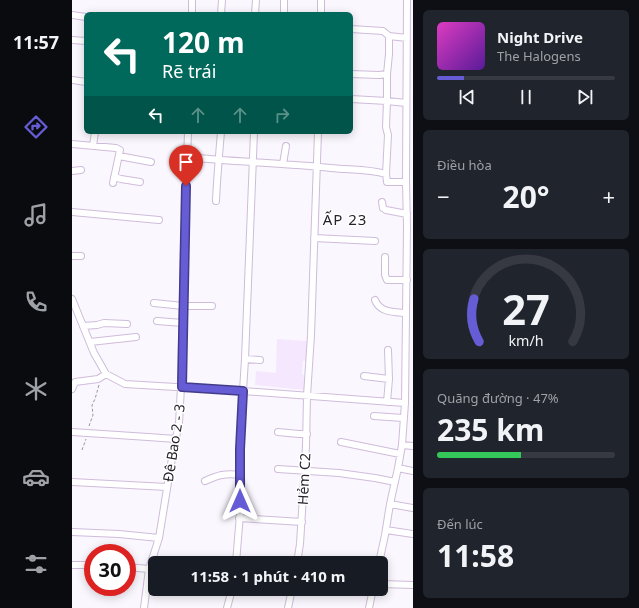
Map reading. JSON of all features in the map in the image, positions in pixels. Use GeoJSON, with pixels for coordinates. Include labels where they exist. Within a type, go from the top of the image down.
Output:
{"type":"FeatureCollection","features":[{"type":"Feature","properties":{"kind":"street"},"geometry":{"type":"LineString","coordinates":[[192,0],[192,12]]}},
{"type":"Feature","properties":{"kind":"street"},"geometry":{"type":"LineString","coordinates":[[221,12],[222,0]]}},
{"type":"Feature","properties":{"kind":"street"},"geometry":{"type":"LineString","coordinates":[[255,12],[256,0]]}},
{"type":"Feature","properties":{"kind":"street"},"geometry":{"type":"LineString","coordinates":[[284,0],[284,12]]}},
{"type":"Feature","properties":{"kind":"street"},"geometry":{"type":"LineString","coordinates":[[321,0],[321,12]]}},
{"type":"Feature","properties":{"kind":"street"},"geometry":{"type":"LineString","coordinates":[[380,556],[402,445],[405,403],[406,313],[409,278],[409,210],[406,166],[410,55],[407,38],[410,31],[407,0]]}},
{"type":"Feature","properties":{"kind":"street"},"geometry":{"type":"LineString","coordinates":[[72,15],[84,17]]}},
{"type":"Feature","properties":{"kind":"street"},"geometry":{"type":"LineString","coordinates":[[353,29],[383,31],[389,36],[407,38]]}},
{"type":"Feature","properties":{"kind":"street"},"geometry":{"type":"LineString","coordinates":[[389,36],[386,174],[387,182],[406,182]]}},
{"type":"Feature","properties":{"kind":"street"},"geometry":{"type":"LineString","coordinates":[[72,40],[84,41]]}},
{"type":"Feature","properties":{"kind":"street"},"geometry":{"type":"LineString","coordinates":[[353,74],[387,74]]}},
{"type":"Feature","properties":{"kind":"street"},"geometry":{"type":"LineString","coordinates":[[72,80],[84,82]]}},
{"type":"Feature","properties":{"kind":"street"},"geometry":{"type":"LineString","coordinates":[[353,99],[409,104]]}},
{"type":"Feature","properties":{"kind":"street"},"geometry":{"type":"LineString","coordinates":[[93,146],[95,134]]}},
{"type":"Feature","properties":{"kind":"street","name":"Đê Bao 2 - 3"},"geometry":{"type":"LineString","coordinates":[[153,556],[159,538],[179,424],[182,387],[188,134]]}},
{"type":"Feature","properties":{"kind":"street"},"geometry":{"type":"LineString","coordinates":[[216,201],[217,170],[221,134]]}},
{"type":"Feature","properties":{"kind":"street"},"geometry":{"type":"LineString","coordinates":[[237,556],[240,518],[240,449],[254,134]]}},
{"type":"Feature","properties":{"kind":"street","name":"Hẻm C2"},"geometry":{"type":"LineString","coordinates":[[298,556],[302,522],[307,434],[307,396],[311,335],[318,134]]}},
{"type":"Feature","properties":{"kind":"street"},"geometry":{"type":"LineString","coordinates":[[72,144],[116,148],[120,150],[114,180],[121,179],[140,182]]}},
{"type":"Feature","properties":{"kind":"street"},"geometry":{"type":"LineString","coordinates":[[283,164],[286,146]]}},
{"type":"Feature","properties":{"kind":"street"},"geometry":{"type":"LineString","coordinates":[[119,156],[151,162]]}},
{"type":"Feature","properties":{"kind":"street"},"geometry":{"type":"LineString","coordinates":[[187,157],[364,170],[386,174]]}},
{"type":"Feature","properties":{"kind":"street"},"geometry":{"type":"LineString","coordinates":[[406,166],[413,166]]}},
{"type":"Feature","properties":{"kind":"street"},"geometry":{"type":"LineString","coordinates":[[72,171],[82,170]]}},
{"type":"Feature","properties":{"kind":"street"},"geometry":{"type":"LineString","coordinates":[[382,202],[383,208],[386,210],[409,210]]}},
{"type":"Feature","properties":{"kind":"street"},"geometry":{"type":"LineString","coordinates":[[72,212],[159,220]]}},
{"type":"Feature","properties":{"kind":"street"},"geometry":{"type":"LineString","coordinates":[[314,238],[375,241]]}},
{"type":"Feature","properties":{"kind":"street"},"geometry":{"type":"LineString","coordinates":[[72,256],[81,256]]}},
{"type":"Feature","properties":{"kind":"street"},"geometry":{"type":"LineString","coordinates":[[385,257],[385,275],[387,280],[409,278]]}},
{"type":"Feature","properties":{"kind":"street"},"geometry":{"type":"LineString","coordinates":[[72,299],[75,311],[106,374],[125,384],[405,403]]}},
{"type":"Feature","properties":{"kind":"street"},"geometry":{"type":"LineString","coordinates":[[375,300],[376,304],[380,308],[393,312],[406,313]]}},
{"type":"Feature","properties":{"kind":"street"},"geometry":{"type":"LineString","coordinates":[[154,303],[183,306],[212,306]]}},
{"type":"Feature","properties":{"kind":"street"},"geometry":{"type":"LineString","coordinates":[[157,321],[183,324]]}},
{"type":"Feature","properties":{"kind":"street"},"geometry":{"type":"LineString","coordinates":[[83,326],[97,325],[104,322],[127,324]]}},
{"type":"Feature","properties":{"kind":"street"},"geometry":{"type":"LineString","coordinates":[[90,342],[136,336]]}},
{"type":"Feature","properties":{"kind":"street"},"geometry":{"type":"LineString","coordinates":[[387,402],[389,379],[388,350]]}},
{"type":"Feature","properties":{"kind":"street"},"geometry":{"type":"LineString","coordinates":[[245,359],[260,360]]}},
{"type":"Feature","properties":{"kind":"street"},"geometry":{"type":"LineString","coordinates":[[72,389],[75,382],[98,379],[106,374]]}},
{"type":"Feature","properties":{"kind":"street"},"geometry":{"type":"LineString","coordinates":[[364,376],[389,379]]}},
{"type":"Feature","properties":{"kind":"street"},"geometry":{"type":"LineString","coordinates":[[405,388],[413,388]]}},
{"type":"Feature","properties":{"kind":"street"},"geometry":{"type":"LineString","coordinates":[[374,416],[404,418]]}},
{"type":"Feature","properties":{"kind":"street"},"geometry":{"type":"LineString","coordinates":[[72,432],[176,439]]}},
{"type":"Feature","properties":{"kind":"street"},"geometry":{"type":"LineString","coordinates":[[278,432],[307,434]]}},
{"type":"Feature","properties":{"kind":"street"},"geometry":{"type":"LineString","coordinates":[[341,442],[400,454]]}},
{"type":"Feature","properties":{"kind":"street"},"geometry":{"type":"LineString","coordinates":[[402,445],[413,446]]}},
{"type":"Feature","properties":{"kind":"street"},"geometry":{"type":"LineString","coordinates":[[398,468],[413,470]]}},
{"type":"Feature","properties":{"kind":"street"},"geometry":{"type":"LineString","coordinates":[[278,469],[338,473],[395,482]]}},
{"type":"Feature","properties":{"kind":"street"},"geometry":{"type":"LineString","coordinates":[[204,481],[221,475],[231,474],[240,476]]}},
{"type":"Feature","properties":{"kind":"street"},"geometry":{"type":"LineString","coordinates":[[74,482],[167,487]]}},
{"type":"Feature","properties":{"kind":"street"},"geometry":{"type":"LineString","coordinates":[[390,504],[413,508]]}},
{"type":"Feature","properties":{"kind":"street"},"geometry":{"type":"LineString","coordinates":[[240,518],[302,522]]}},
{"type":"Feature","properties":{"kind":"street"},"geometry":{"type":"LineString","coordinates":[[386,530],[413,534]]}},
{"type":"Feature","properties":{"kind":"street"},"geometry":{"type":"LineString","coordinates":[[72,532],[119,534],[159,538]]}},
{"type":"Feature","properties":{"kind":"street"},"geometry":{"type":"LineString","coordinates":[[72,564],[84,565]]}},
{"type":"Feature","properties":{"kind":"street"},"geometry":{"type":"LineString","coordinates":[[136,567],[148,568]]}},
{"type":"Feature","properties":{"kind":"street","name":"Đê Bao 2 - 3"},"geometry":{"type":"LineString","coordinates":[[144,608],[148,576]]}},
{"type":"Feature","properties":{"kind":"street"},"geometry":{"type":"LineString","coordinates":[[388,584],[413,585]]}},
{"type":"Feature","properties":{"kind":"street"},"geometry":{"type":"LineString","coordinates":[[227,608],[230,596]]}},
{"type":"Feature","properties":{"kind":"street"},"geometry":{"type":"LineString","coordinates":[[288,608],[291,596]]}},
{"type":"Feature","properties":{"kind":"street"},"geometry":{"type":"LineString","coordinates":[[369,608],[372,596]]}},
{"type":"Feature","properties":{"kind":"path"},"geometry":{"type":"LineString","coordinates":[[82,450],[93,415],[92,405],[96,399],[99,385],[98,379]]}},
{"type":"Feature","properties":{"kind":"shaded area"},"geometry":{"type":"Polygon","coordinates":[[[277,339],[307,341],[307,361],[303,361],[302,374],[306,377],[305,390],[255,385],[256,371],[276,373],[277,339]]]}},
{"type":"Feature","properties":{"kind":"district","name":"ẤP 23"},"geometry":{"type":"Point","coordinates":[345,220]}},
{"type":"Feature","properties":{"kind":"route"},"geometry":{"type":"LineString","coordinates":[[186,186],[182,387],[243,391],[240,449],[240,501]]}}]}
